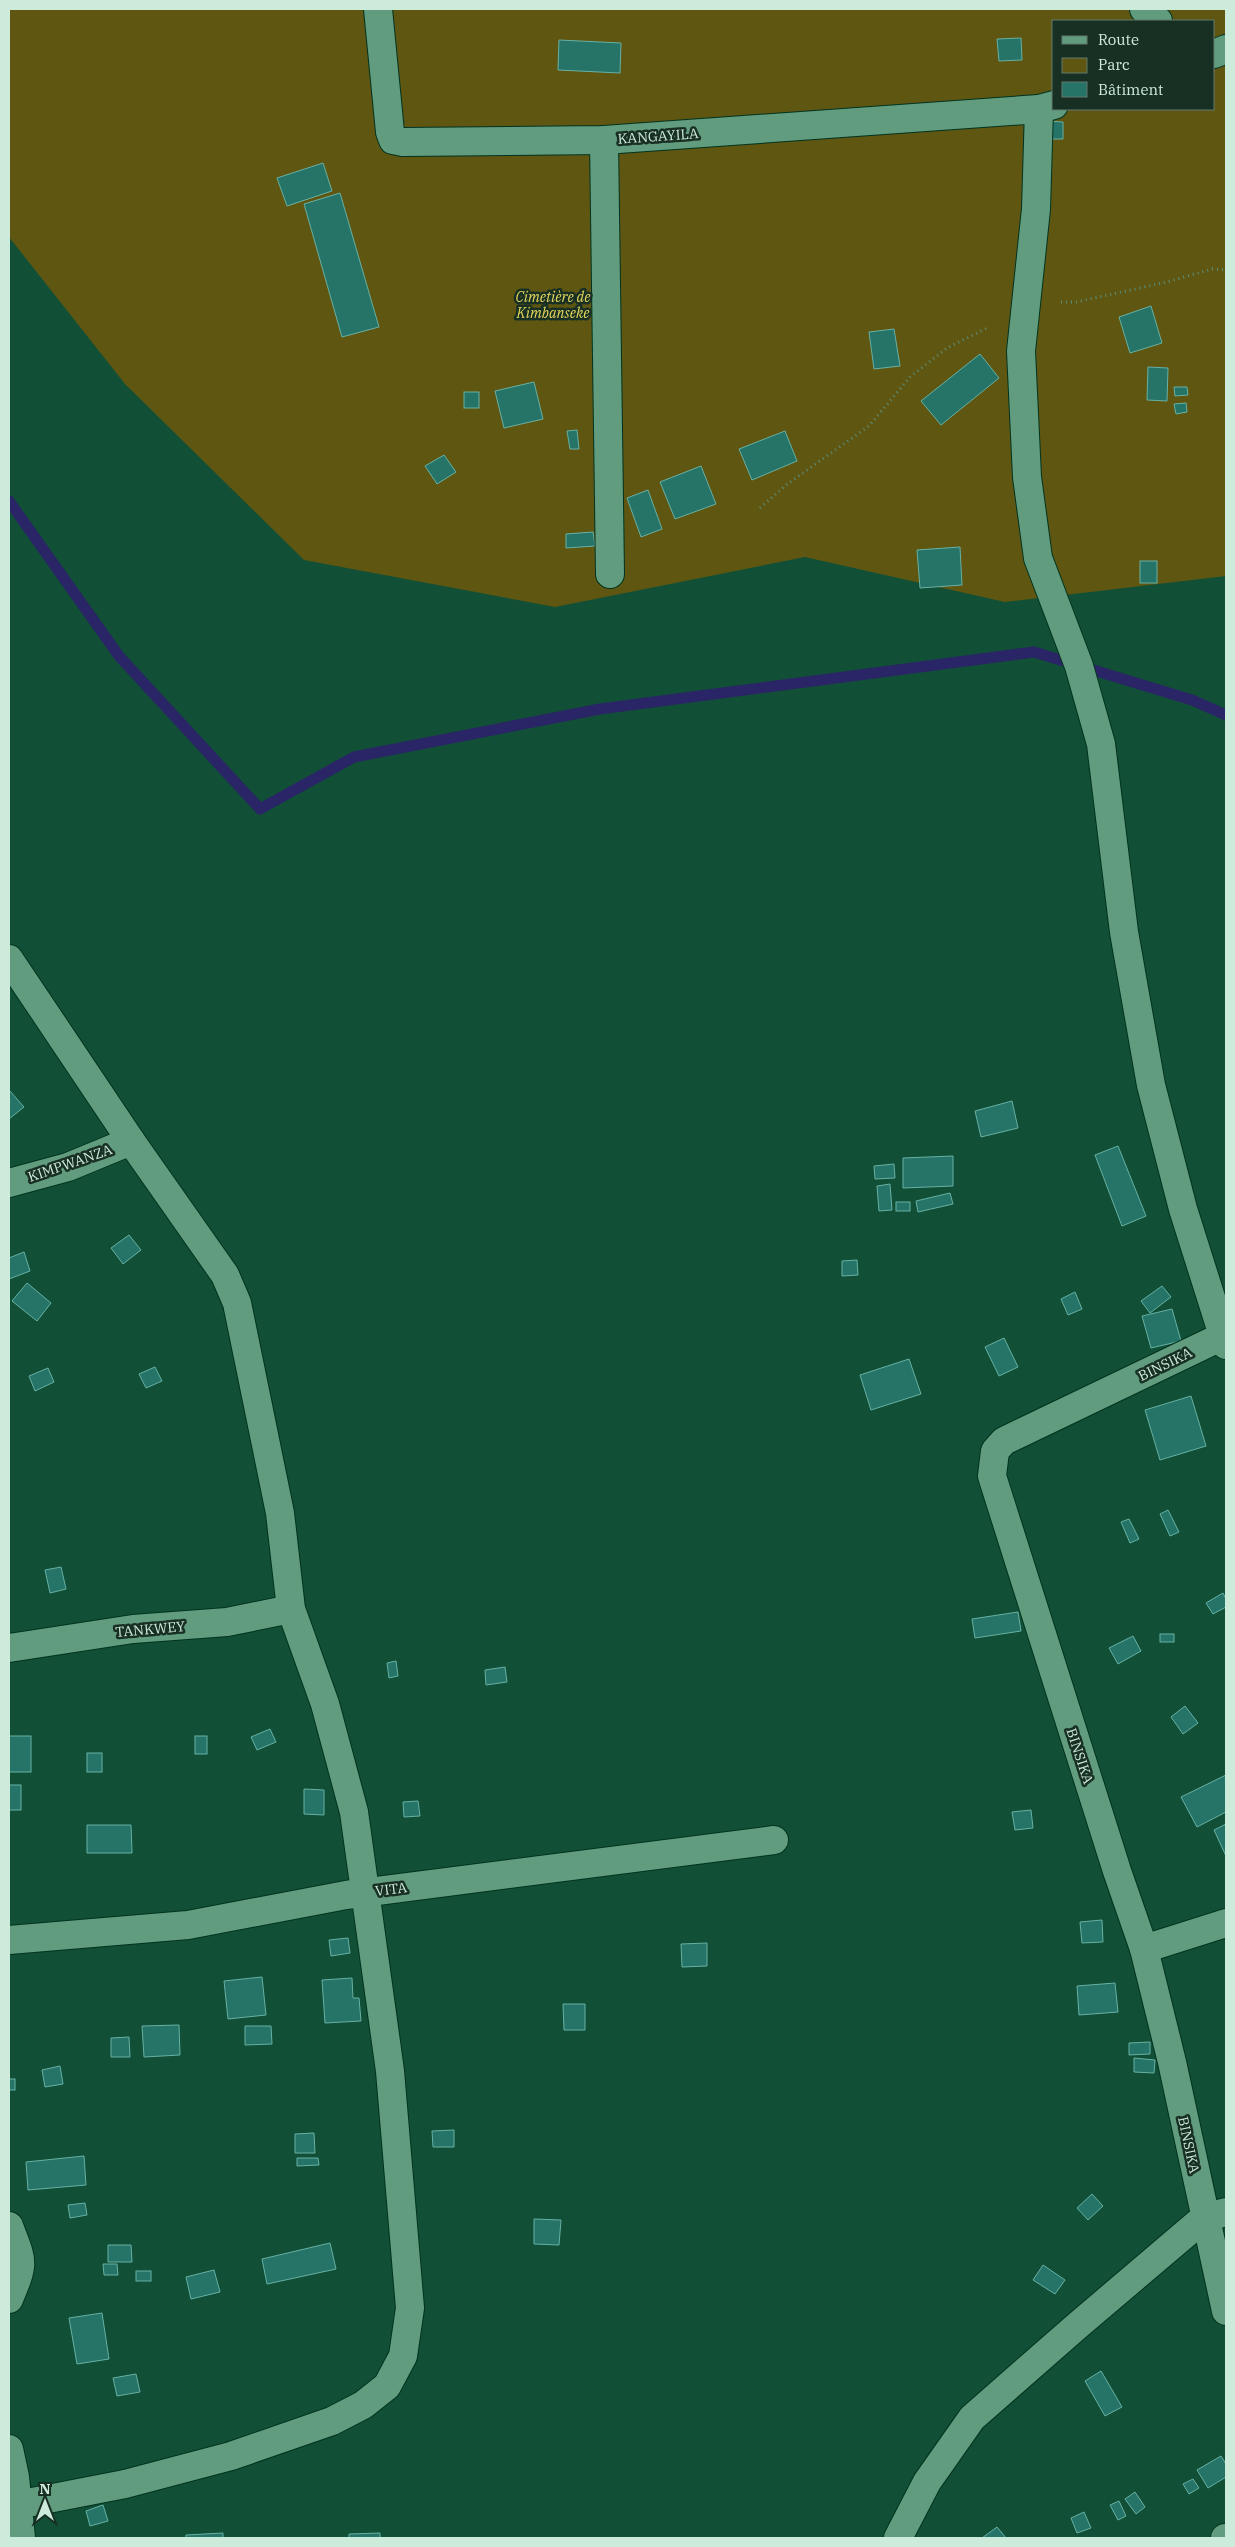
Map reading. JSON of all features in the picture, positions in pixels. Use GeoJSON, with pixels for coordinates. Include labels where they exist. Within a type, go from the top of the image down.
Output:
{"type":"FeatureCollection","features":[{"type":"Feature","properties":{"kind":"street","name":"KANGAYILA"},"geometry":{"type":"LineString","coordinates":[[378,9],[390,132],[393,140],[402,142],[604,140],[1046,107]]}},
{"type":"Feature","properties":{"kind":"street"},"geometry":{"type":"LineString","coordinates":[[1144,9],[1157,20]]}},
{"type":"Feature","properties":{"kind":"street"},"geometry":{"type":"LineString","coordinates":[[1046,107],[1025,303],[1022,351],[1027,467],[1038,558],[1078,666],[1102,744],[1124,932],[1151,1085],[1183,1209],[1225,1340]]}},
{"type":"Feature","properties":{"kind":"street"},"geometry":{"type":"LineString","coordinates":[[604,140],[610,574]]}},
{"type":"Feature","properties":{"kind":"street"},"geometry":{"type":"LineString","coordinates":[[9,959],[131,1141],[225,1274],[237,1303],[280,1513],[291,1609],[325,1704],[354,1812],[390,2071],[410,2308],[403,2356],[388,2386],[362,2405],[332,2421],[231,2456],[125,2484],[17,2505]]}},
{"type":"Feature","properties":{"kind":"street","name":"KIMPWANZA"},"geometry":{"type":"LineString","coordinates":[[9,1183],[68,1167],[131,1141]]}},
{"type":"Feature","properties":{"kind":"street","name":"BINSIKA"},"geometry":{"type":"LineString","coordinates":[[1225,1340],[1004,1441],[995,1451],[992,1463],[992,1476],[1116,1871],[1144,1949],[1172,2062],[1215,2215],[1226,2311]]}},
{"type":"Feature","properties":{"kind":"street","name":"TANKWEY"},"geometry":{"type":"LineString","coordinates":[[9,1648],[133,1629],[227,1622],[291,1609]]}},
{"type":"Feature","properties":{"kind":"street","name":"VITA"},"geometry":{"type":"LineString","coordinates":[[9,1940],[188,1924],[365,1892],[774,1840]]}},
{"type":"Feature","properties":{"kind":"street"},"geometry":{"type":"LineString","coordinates":[[1144,1949],[1226,1923]]}},
{"type":"Feature","properties":{"kind":"street"},"geometry":{"type":"LineString","coordinates":[[898,2538],[927,2482],[972,2418],[1076,2326],[1215,2215]]}},
{"type":"Feature","properties":{"kind":"street"},"geometry":{"type":"LineString","coordinates":[[9,2226],[22,2259],[20,2272],[9,2299]]}},
{"type":"Feature","properties":{"kind":"street"},"geometry":{"type":"LineString","coordinates":[[9,2449],[15,2476],[21,2538]]}},
{"type":"Feature","properties":{"kind":"path"},"geometry":{"type":"LineString","coordinates":[[760,508],[786,485],[869,426],[910,377],[947,348],[982,332],[1025,303],[1076,302],[1167,282],[1212,269],[1226,270]]}},
{"type":"Feature","properties":{"kind":"green space","name":"Cimetière de Kimbanseke"},"geometry":{"type":"Polygon","coordinates":[[[10,9],[1226,9],[1226,576],[1005,602],[805,557],[555,607],[304,560],[125,384],[9,237],[10,9]]]}},
{"type":"Feature","properties":{"kind":"building"},"geometry":{"type":"Polygon","coordinates":[[[1021,38],[1022,60],[999,61],[997,39],[1021,38]]]}},
{"type":"Feature","properties":{"kind":"building"},"geometry":{"type":"Polygon","coordinates":[[[559,40],[621,43],[620,73],[558,70],[559,40]]]}},
{"type":"Feature","properties":{"kind":"building"},"geometry":{"type":"Polygon","coordinates":[[[1048,121],[1063,122],[1063,139],[1047,139],[1048,121]]]}},
{"type":"Feature","properties":{"kind":"building"},"geometry":{"type":"Polygon","coordinates":[[[323,163],[332,191],[287,206],[277,178],[323,163]]]}},
{"type":"Feature","properties":{"kind":"building"},"geometry":{"type":"Polygon","coordinates":[[[340,193],[379,327],[342,337],[304,204],[340,193]]]}},
{"type":"Feature","properties":{"kind":"building"},"geometry":{"type":"Polygon","coordinates":[[[1151,306],[1162,343],[1130,353],[1119,317],[1151,306]]]}},
{"type":"Feature","properties":{"kind":"building"},"geometry":{"type":"Polygon","coordinates":[[[894,329],[900,366],[874,369],[869,332],[894,329]]]}},
{"type":"Feature","properties":{"kind":"building"},"geometry":{"type":"Polygon","coordinates":[[[980,354],[999,378],[941,425],[921,401],[980,354]]]}},
{"type":"Feature","properties":{"kind":"building"},"geometry":{"type":"Polygon","coordinates":[[[1148,367],[1168,368],[1167,401],[1147,400],[1148,367]]]}},
{"type":"Feature","properties":{"kind":"building"},"geometry":{"type":"Polygon","coordinates":[[[534,382],[543,419],[504,428],[495,391],[534,382]]]}},
{"type":"Feature","properties":{"kind":"building"},"geometry":{"type":"Polygon","coordinates":[[[1174,387],[1187,387],[1188,395],[1175,396],[1174,387]]]}},
{"type":"Feature","properties":{"kind":"building"},"geometry":{"type":"Polygon","coordinates":[[[464,392],[479,392],[479,408],[464,408],[464,392]]]}},
{"type":"Feature","properties":{"kind":"building"},"geometry":{"type":"Polygon","coordinates":[[[1186,403],[1187,412],[1176,414],[1174,404],[1186,403]]]}},
{"type":"Feature","properties":{"kind":"building"},"geometry":{"type":"Polygon","coordinates":[[[577,430],[579,449],[570,449],[567,431],[577,430]]]}},
{"type":"Feature","properties":{"kind":"building"},"geometry":{"type":"Polygon","coordinates":[[[785,431],[797,461],[752,480],[739,449],[785,431]]]}},
{"type":"Feature","properties":{"kind":"building"},"geometry":{"type":"Polygon","coordinates":[[[444,455],[456,472],[437,484],[425,466],[444,455]]]}},
{"type":"Feature","properties":{"kind":"building"},"geometry":{"type":"Polygon","coordinates":[[[701,466],[716,504],[675,519],[660,482],[701,466]]]}},
{"type":"Feature","properties":{"kind":"building"},"geometry":{"type":"Polygon","coordinates":[[[648,490],[662,529],[641,537],[627,498],[648,490]]]}},
{"type":"Feature","properties":{"kind":"building"},"geometry":{"type":"Polygon","coordinates":[[[593,532],[595,546],[566,548],[566,534],[593,532]]]}},
{"type":"Feature","properties":{"kind":"building"},"geometry":{"type":"Polygon","coordinates":[[[960,547],[962,585],[920,588],[917,550],[960,547]]]}},
{"type":"Feature","properties":{"kind":"building"},"geometry":{"type":"Polygon","coordinates":[[[1140,561],[1157,561],[1157,583],[1140,583],[1140,561]]]}},
{"type":"Feature","properties":{"kind":"building"},"geometry":{"type":"Polygon","coordinates":[[[9,1090],[24,1107],[9,1119],[9,1090]]]}},
{"type":"Feature","properties":{"kind":"building"},"geometry":{"type":"Polygon","coordinates":[[[1012,1101],[1018,1128],[981,1137],[975,1111],[1012,1101]]]}},
{"type":"Feature","properties":{"kind":"building"},"geometry":{"type":"Polygon","coordinates":[[[1118,1146],[1146,1216],[1122,1226],[1095,1155],[1118,1146]]]}},
{"type":"Feature","properties":{"kind":"building"},"geometry":{"type":"Polygon","coordinates":[[[953,1156],[953,1186],[903,1188],[903,1158],[953,1156]]]}},
{"type":"Feature","properties":{"kind":"building"},"geometry":{"type":"Polygon","coordinates":[[[894,1164],[895,1178],[875,1179],[874,1166],[894,1164]]]}},
{"type":"Feature","properties":{"kind":"building"},"geometry":{"type":"Polygon","coordinates":[[[890,1184],[892,1210],[879,1211],[877,1186],[890,1184]]]}},
{"type":"Feature","properties":{"kind":"building"},"geometry":{"type":"Polygon","coordinates":[[[950,1193],[953,1204],[918,1212],[916,1201],[950,1193]]]}},
{"type":"Feature","properties":{"kind":"building"},"geometry":{"type":"Polygon","coordinates":[[[896,1202],[910,1202],[910,1211],[896,1211],[896,1202]]]}},
{"type":"Feature","properties":{"kind":"building"},"geometry":{"type":"Polygon","coordinates":[[[129,1235],[141,1250],[123,1264],[111,1248],[129,1235]]]}},
{"type":"Feature","properties":{"kind":"building"},"geometry":{"type":"Polygon","coordinates":[[[24,1252],[30,1271],[9,1279],[9,1258],[24,1252]]]}},
{"type":"Feature","properties":{"kind":"building"},"geometry":{"type":"Polygon","coordinates":[[[857,1260],[858,1275],[842,1276],[842,1261],[857,1260]]]}},
{"type":"Feature","properties":{"kind":"building"},"geometry":{"type":"Polygon","coordinates":[[[27,1283],[51,1303],[37,1321],[12,1301],[27,1283]]]}},
{"type":"Feature","properties":{"kind":"building"},"geometry":{"type":"Polygon","coordinates":[[[1162,1286],[1171,1297],[1150,1313],[1141,1301],[1162,1286]]]}},
{"type":"Feature","properties":{"kind":"building"},"geometry":{"type":"Polygon","coordinates":[[[1075,1292],[1082,1309],[1068,1315],[1061,1299],[1075,1292]]]}},
{"type":"Feature","properties":{"kind":"building"},"geometry":{"type":"Polygon","coordinates":[[[1172,1309],[1181,1341],[1151,1348],[1142,1316],[1172,1309]]]}},
{"type":"Feature","properties":{"kind":"building"},"geometry":{"type":"Polygon","coordinates":[[[1004,1338],[1018,1367],[999,1376],[985,1347],[1004,1338]]]}},
{"type":"Feature","properties":{"kind":"building"},"geometry":{"type":"Polygon","coordinates":[[[909,1359],[921,1394],[871,1410],[860,1375],[909,1359]]]}},
{"type":"Feature","properties":{"kind":"building"},"geometry":{"type":"Polygon","coordinates":[[[155,1367],[162,1381],[146,1388],[139,1374],[155,1367]]]}},
{"type":"Feature","properties":{"kind":"building"},"geometry":{"type":"Polygon","coordinates":[[[48,1368],[54,1382],[35,1391],[29,1376],[48,1368]]]}},
{"type":"Feature","properties":{"kind":"building"},"geometry":{"type":"Polygon","coordinates":[[[1191,1396],[1206,1446],[1160,1460],[1145,1410],[1191,1396]]]}},
{"type":"Feature","properties":{"kind":"building"},"geometry":{"type":"Polygon","coordinates":[[[1168,1510],[1179,1532],[1170,1536],[1160,1514],[1168,1510]]]}},
{"type":"Feature","properties":{"kind":"building"},"geometry":{"type":"Polygon","coordinates":[[[1129,1519],[1139,1539],[1130,1543],[1121,1522],[1129,1519]]]}},
{"type":"Feature","properties":{"kind":"building"},"geometry":{"type":"Polygon","coordinates":[[[61,1567],[66,1589],[50,1593],[45,1570],[61,1567]]]}},
{"type":"Feature","properties":{"kind":"building"},"geometry":{"type":"Polygon","coordinates":[[[1223,1593],[1226,1599],[1226,1607],[1213,1614],[1206,1603],[1223,1593]]]}},
{"type":"Feature","properties":{"kind":"building"},"geometry":{"type":"Polygon","coordinates":[[[1018,1612],[1021,1631],[975,1638],[972,1619],[1018,1612]]]}},
{"type":"Feature","properties":{"kind":"building"},"geometry":{"type":"Polygon","coordinates":[[[1160,1634],[1174,1634],[1174,1642],[1160,1642],[1160,1634]]]}},
{"type":"Feature","properties":{"kind":"building"},"geometry":{"type":"Polygon","coordinates":[[[1133,1636],[1141,1651],[1118,1664],[1109,1648],[1133,1636]]]}},
{"type":"Feature","properties":{"kind":"building"},"geometry":{"type":"Polygon","coordinates":[[[396,1661],[398,1676],[389,1678],[387,1663],[396,1661]]]}},
{"type":"Feature","properties":{"kind":"building"},"geometry":{"type":"Polygon","coordinates":[[[505,1667],[507,1682],[486,1685],[485,1670],[505,1667]]]}},
{"type":"Feature","properties":{"kind":"building"},"geometry":{"type":"Polygon","coordinates":[[[1185,1706],[1198,1723],[1183,1734],[1171,1717],[1185,1706]]]}},
{"type":"Feature","properties":{"kind":"building"},"geometry":{"type":"Polygon","coordinates":[[[270,1729],[276,1742],[257,1750],[251,1737],[270,1729]]]}},
{"type":"Feature","properties":{"kind":"building"},"geometry":{"type":"Polygon","coordinates":[[[9,1736],[31,1736],[31,1772],[9,1772],[9,1736]]]}},
{"type":"Feature","properties":{"kind":"building"},"geometry":{"type":"Polygon","coordinates":[[[195,1736],[207,1736],[207,1754],[195,1754],[195,1736]]]}},
{"type":"Feature","properties":{"kind":"building"},"geometry":{"type":"Polygon","coordinates":[[[87,1753],[102,1753],[102,1772],[87,1772],[87,1753]]]}},
{"type":"Feature","properties":{"kind":"building"},"geometry":{"type":"Polygon","coordinates":[[[1226,1775],[1226,1812],[1197,1827],[1181,1797],[1226,1775]]]}},
{"type":"Feature","properties":{"kind":"building"},"geometry":{"type":"Polygon","coordinates":[[[9,1785],[21,1785],[21,1810],[9,1810],[9,1785]]]}},
{"type":"Feature","properties":{"kind":"building"},"geometry":{"type":"Polygon","coordinates":[[[304,1789],[324,1790],[324,1815],[304,1814],[304,1789]]]}},
{"type":"Feature","properties":{"kind":"building"},"geometry":{"type":"Polygon","coordinates":[[[418,1801],[420,1816],[404,1817],[403,1802],[418,1801]]]}},
{"type":"Feature","properties":{"kind":"building"},"geometry":{"type":"Polygon","coordinates":[[[1031,1810],[1033,1828],[1015,1830],[1012,1812],[1031,1810]]]}},
{"type":"Feature","properties":{"kind":"building"},"geometry":{"type":"Polygon","coordinates":[[[1226,1824],[1226,1856],[1214,1830],[1226,1824]]]}},
{"type":"Feature","properties":{"kind":"building"},"geometry":{"type":"Polygon","coordinates":[[[87,1825],[131,1825],[132,1853],[87,1853],[87,1825]]]}},
{"type":"Feature","properties":{"kind":"building"},"geometry":{"type":"Polygon","coordinates":[[[1102,1920],[1103,1942],[1082,1943],[1080,1922],[1102,1920]]]}},
{"type":"Feature","properties":{"kind":"building"},"geometry":{"type":"Polygon","coordinates":[[[348,1938],[350,1953],[331,1956],[329,1940],[348,1938]]]}},
{"type":"Feature","properties":{"kind":"building"},"geometry":{"type":"Polygon","coordinates":[[[707,1943],[707,1966],[682,1967],[681,1944],[707,1943]]]}},
{"type":"Feature","properties":{"kind":"building"},"geometry":{"type":"Polygon","coordinates":[[[262,1977],[266,2015],[228,2019],[224,1981],[262,1977]]]}},
{"type":"Feature","properties":{"kind":"building"},"geometry":{"type":"Polygon","coordinates":[[[352,1978],[353,1998],[359,1998],[361,2021],[325,2023],[322,1980],[352,1978]]]}},
{"type":"Feature","properties":{"kind":"building"},"geometry":{"type":"Polygon","coordinates":[[[1115,1983],[1118,2012],[1079,2015],[1077,1986],[1115,1983]]]}},
{"type":"Feature","properties":{"kind":"building"},"geometry":{"type":"Polygon","coordinates":[[[563,2004],[585,2004],[585,2030],[564,2030],[563,2004]]]}},
{"type":"Feature","properties":{"kind":"building"},"geometry":{"type":"Polygon","coordinates":[[[179,2025],[180,2055],[144,2057],[142,2026],[179,2025]]]}},
{"type":"Feature","properties":{"kind":"building"},"geometry":{"type":"Polygon","coordinates":[[[245,2026],[271,2026],[272,2044],[245,2045],[245,2026]]]}},
{"type":"Feature","properties":{"kind":"building"},"geometry":{"type":"Polygon","coordinates":[[[129,2037],[130,2057],[111,2057],[111,2038],[129,2037]]]}},
{"type":"Feature","properties":{"kind":"building"},"geometry":{"type":"Polygon","coordinates":[[[1150,2042],[1150,2054],[1129,2055],[1129,2043],[1150,2042]]]}},
{"type":"Feature","properties":{"kind":"building"},"geometry":{"type":"Polygon","coordinates":[[[1134,2058],[1155,2060],[1154,2073],[1134,2072],[1134,2058]]]}},
{"type":"Feature","properties":{"kind":"building"},"geometry":{"type":"Polygon","coordinates":[[[60,2066],[63,2084],[45,2087],[42,2070],[60,2066]]]}},
{"type":"Feature","properties":{"kind":"building"},"geometry":{"type":"Polygon","coordinates":[[[9,2079],[15,2079],[15,2090],[9,2090],[9,2079]]]}},
{"type":"Feature","properties":{"kind":"building"},"geometry":{"type":"Polygon","coordinates":[[[454,2130],[454,2147],[433,2147],[432,2131],[454,2130]]]}},
{"type":"Feature","properties":{"kind":"building"},"geometry":{"type":"Polygon","coordinates":[[[314,2133],[315,2153],[295,2153],[295,2134],[314,2133]]]}},
{"type":"Feature","properties":{"kind":"building"},"geometry":{"type":"Polygon","coordinates":[[[84,2156],[86,2185],[28,2190],[26,2162],[84,2156]]]}},
{"type":"Feature","properties":{"kind":"building"},"geometry":{"type":"Polygon","coordinates":[[[297,2158],[318,2158],[319,2165],[297,2166],[297,2158]]]}},
{"type":"Feature","properties":{"kind":"building"},"geometry":{"type":"Polygon","coordinates":[[[1092,2194],[1103,2206],[1088,2220],[1077,2208],[1092,2194]]]}},
{"type":"Feature","properties":{"kind":"building"},"geometry":{"type":"Polygon","coordinates":[[[85,2203],[87,2215],[70,2218],[68,2205],[85,2203]]]}},
{"type":"Feature","properties":{"kind":"building"},"geometry":{"type":"Polygon","coordinates":[[[534,2219],[561,2220],[559,2245],[534,2244],[534,2219]]]}},
{"type":"Feature","properties":{"kind":"building"},"geometry":{"type":"Polygon","coordinates":[[[330,2243],[336,2269],[267,2284],[262,2259],[330,2243]]]}},
{"type":"Feature","properties":{"kind":"building"},"geometry":{"type":"Polygon","coordinates":[[[108,2245],[131,2245],[132,2262],[108,2262],[108,2245]]]}},
{"type":"Feature","properties":{"kind":"building"},"geometry":{"type":"Polygon","coordinates":[[[103,2264],[117,2264],[118,2275],[104,2275],[103,2264]]]}},
{"type":"Feature","properties":{"kind":"building"},"geometry":{"type":"Polygon","coordinates":[[[1043,2265],[1065,2280],[1055,2294],[1033,2280],[1043,2265]]]}},
{"type":"Feature","properties":{"kind":"building"},"geometry":{"type":"Polygon","coordinates":[[[214,2270],[220,2292],[191,2299],[186,2277],[214,2270]]]}},
{"type":"Feature","properties":{"kind":"building"},"geometry":{"type":"Polygon","coordinates":[[[136,2271],[151,2271],[151,2281],[136,2281],[136,2271]]]}},
{"type":"Feature","properties":{"kind":"building"},"geometry":{"type":"Polygon","coordinates":[[[102,2313],[109,2359],[77,2364],[69,2318],[102,2313]]]}},
{"type":"Feature","properties":{"kind":"building"},"geometry":{"type":"Polygon","coordinates":[[[1101,2371],[1122,2407],[1105,2416],[1085,2381],[1101,2371]]]}},
{"type":"Feature","properties":{"kind":"building"},"geometry":{"type":"Polygon","coordinates":[[[136,2374],[140,2392],[117,2396],[113,2378],[136,2374]]]}},
{"type":"Feature","properties":{"kind":"building"},"geometry":{"type":"Polygon","coordinates":[[[1221,2456],[1226,2464],[1226,2477],[1208,2488],[1197,2470],[1221,2456]]]}},
{"type":"Feature","properties":{"kind":"building"},"geometry":{"type":"Polygon","coordinates":[[[1193,2479],[1199,2488],[1189,2494],[1183,2484],[1193,2479]]]}},
{"type":"Feature","properties":{"kind":"building"},"geometry":{"type":"Polygon","coordinates":[[[1135,2492],[1145,2507],[1136,2514],[1125,2499],[1135,2492]]]}},
{"type":"Feature","properties":{"kind":"building"},"geometry":{"type":"Polygon","coordinates":[[[1119,2501],[1126,2516],[1118,2520],[1110,2505],[1119,2501]]]}},
{"type":"Feature","properties":{"kind":"building"},"geometry":{"type":"Polygon","coordinates":[[[103,2505],[108,2521],[90,2526],[86,2511],[103,2505]]]}},
{"type":"Feature","properties":{"kind":"building"},"geometry":{"type":"Polygon","coordinates":[[[1084,2512],[1091,2528],[1077,2533],[1071,2518],[1084,2512]]]}},
{"type":"Feature","properties":{"kind":"building"},"geometry":{"type":"Polygon","coordinates":[[[997,2527],[1006,2538],[982,2538],[997,2527]]]}},
{"type":"Feature","properties":{"kind":"building"},"geometry":{"type":"Polygon","coordinates":[[[223,2533],[223,2538],[186,2538],[186,2535],[223,2533]]]}},
{"type":"Feature","properties":{"kind":"building"},"geometry":{"type":"Polygon","coordinates":[[[380,2533],[380,2538],[349,2538],[349,2534],[380,2533]]]}},
{"type":"Feature","properties":{"kind":"waterway"},"geometry":{"type":"LineString","coordinates":[[9,501],[119,656],[260,809],[354,757],[600,709],[1034,652],[1192,700],[1226,715]]}}]}
